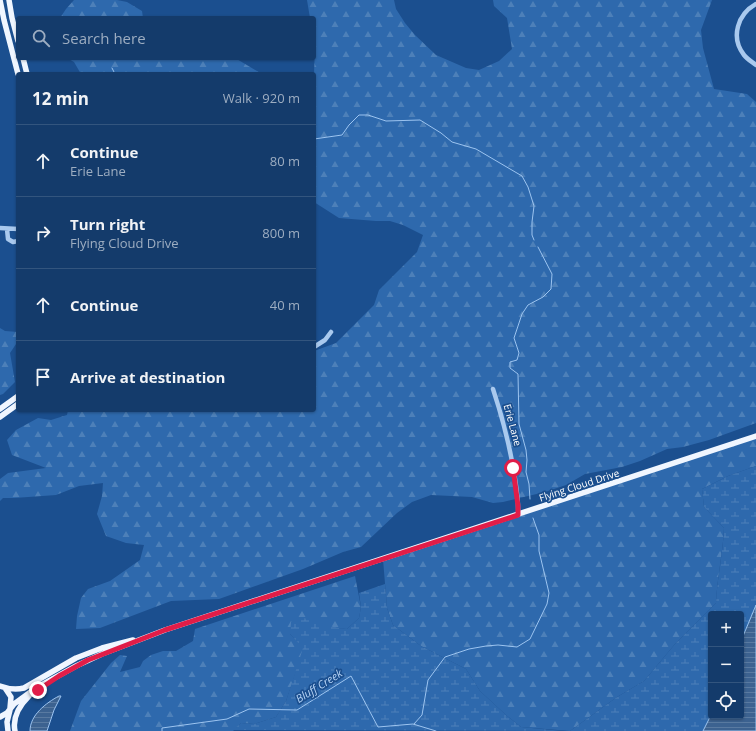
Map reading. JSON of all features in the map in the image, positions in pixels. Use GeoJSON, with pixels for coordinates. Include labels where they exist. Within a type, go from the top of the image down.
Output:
{"type":"FeatureCollection","features":[{"type":"Feature","properties":{"kind":"main road"},"geometry":{"type":"LineString","coordinates":[[0,0],[8,39],[17,72]]}},
{"type":"Feature","properties":{"kind":"main road"},"geometry":{"type":"LineString","coordinates":[[9,0],[16,33]]}},
{"type":"Feature","properties":{"kind":"main road"},"geometry":{"type":"LineString","coordinates":[[24,60],[26,72]]}},
{"type":"Feature","properties":{"kind":"main road"},"geometry":{"type":"LineString","coordinates":[[0,409],[16,397]]}},
{"type":"Feature","properties":{"kind":"main road"},"geometry":{"type":"LineString","coordinates":[[0,417],[16,405]]}},
{"type":"Feature","properties":{"kind":"main road","name":"Flying Cloud Drive"},"geometry":{"type":"LineString","coordinates":[[0,717],[36,688],[94,658],[156,634],[756,436]]}},
{"type":"Feature","properties":{"kind":"main road","name":"Flying Cloud Drive"},"geometry":{"type":"LineString","coordinates":[[2,686],[15,689],[24,688],[69,662],[89,653],[156,634]]}},
{"type":"Feature","properties":{"kind":"main road"},"geometry":{"type":"LineString","coordinates":[[14,731],[15,717],[22,704],[32,694],[59,676]]}},
{"type":"Feature","properties":{"kind":"main road"},"geometry":{"type":"LineString","coordinates":[[2,686],[11,697],[7,722],[8,731]]}},
{"type":"Feature","properties":{"kind":"street"},"geometry":{"type":"LineString","coordinates":[[756,4],[745,11],[741,17],[738,24],[737,39],[744,55],[756,65]]}},
{"type":"Feature","properties":{"kind":"street"},"geometry":{"type":"LineString","coordinates":[[0,228],[16,229]]}},
{"type":"Feature","properties":{"kind":"street"},"geometry":{"type":"LineString","coordinates":[[7,229],[8,239],[13,242],[16,241]]}},
{"type":"Feature","properties":{"kind":"street"},"geometry":{"type":"LineString","coordinates":[[316,346],[325,340],[330,332]]}},
{"type":"Feature","properties":{"kind":"street","name":"Erie Lane"},"geometry":{"type":"LineString","coordinates":[[493,389],[502,416],[510,450],[517,497],[518,515]]}},
{"type":"Feature","properties":{"kind":"green space"},"geometry":{"type":"Polygon","coordinates":[[[74,0],[117,0],[127,2],[142,11],[143,16],[61,16],[74,0]]]}},
{"type":"Feature","properties":{"kind":"green space"},"geometry":{"type":"Polygon","coordinates":[[[307,0],[394,0],[396,9],[405,23],[436,55],[466,68],[479,70],[499,61],[512,49],[507,18],[494,6],[493,0],[712,0],[701,30],[703,48],[714,89],[747,94],[756,102],[756,423],[709,440],[683,447],[667,449],[622,467],[585,474],[566,485],[545,492],[503,502],[493,503],[472,497],[431,495],[412,502],[397,513],[361,547],[343,552],[303,569],[219,599],[171,601],[100,628],[76,629],[81,598],[88,589],[110,581],[140,560],[144,545],[126,543],[106,536],[97,514],[102,496],[103,483],[79,486],[56,495],[3,498],[0,501],[0,479],[8,473],[46,468],[12,455],[7,440],[16,430],[38,418],[51,420],[67,415],[68,412],[316,412],[316,350],[336,343],[374,305],[379,290],[417,252],[423,235],[403,225],[390,221],[339,218],[316,203],[316,72],[314,72],[315,60],[316,60],[316,16],[310,16],[307,0]]]}},
{"type":"Feature","properties":{"kind":"green space"},"geometry":{"type":"Polygon","coordinates":[[[70,60],[238,60],[259,72],[80,72],[74,62],[70,60]]]}},
{"type":"Feature","properties":{"kind":"green space"},"geometry":{"type":"Polygon","coordinates":[[[0,328],[5,331],[16,332],[16,344],[10,353],[15,382],[3,394],[0,395],[0,328]]]}},
{"type":"Feature","properties":{"kind":"green space"},"geometry":{"type":"Polygon","coordinates":[[[756,436],[756,466],[728,476],[702,489],[704,507],[724,528],[716,603],[675,644],[644,681],[617,697],[570,731],[521,727],[480,691],[466,669],[421,646],[393,625],[387,608],[383,559],[756,436]]]}},
{"type":"Feature","properties":{"kind":"green space"},"geometry":{"type":"Polygon","coordinates":[[[756,466],[756,605],[744,634],[744,611],[708,611],[716,603],[724,528],[704,507],[702,489],[728,476],[756,466]]]}},
{"type":"Feature","properties":{"kind":"green space"},"geometry":{"type":"Polygon","coordinates":[[[355,576],[361,607],[359,618],[347,629],[324,625],[290,634],[304,648],[286,701],[276,717],[254,724],[241,723],[233,731],[70,731],[81,701],[111,663],[120,655],[127,656],[120,672],[140,667],[143,661],[151,655],[163,651],[176,651],[193,641],[195,629],[355,576]]]}},
{"type":"Feature","properties":{"kind":"green space"},"geometry":{"type":"Polygon","coordinates":[[[385,584],[387,608],[393,625],[421,646],[466,669],[480,691],[521,727],[563,731],[233,730],[241,723],[254,724],[276,717],[286,701],[303,648],[290,634],[291,622],[298,617],[347,629],[359,618],[361,607],[359,593],[385,584]]]}},
{"type":"Feature","properties":{"kind":"green space"},"geometry":{"type":"Polygon","coordinates":[[[708,611],[709,719],[703,731],[570,731],[617,697],[644,681],[675,644],[708,611]]]}},
{"type":"Feature","properties":{"kind":"shaded area"},"geometry":{"type":"Polygon","coordinates":[[[756,605],[756,731],[703,731],[709,719],[744,719],[744,634],[756,605]]]}},
{"type":"Feature","properties":{"kind":"shaded area"},"geometry":{"type":"Polygon","coordinates":[[[61,696],[54,710],[47,731],[30,731],[33,720],[40,710],[61,696]]]}},
{"type":"Feature","properties":{"kind":"waterway"},"geometry":{"type":"LineString","coordinates":[[112,68],[114,72]]}},
{"type":"Feature","properties":{"kind":"waterway"},"geometry":{"type":"LineString","coordinates":[[316,139],[342,135],[359,115],[368,115],[386,121],[420,120],[452,142],[476,149],[522,176],[528,187],[534,206],[532,222],[532,235],[534,240]]}},
{"type":"Feature","properties":{"kind":"waterway"},"geometry":{"type":"LineString","coordinates":[[530,499],[529,484],[526,472],[526,450],[519,424],[518,374],[510,368],[510,362],[517,360],[519,353],[514,338],[522,314],[528,305],[543,297],[551,289],[552,274],[538,247]]}},
{"type":"Feature","properties":{"kind":"waterway"},"geometry":{"type":"LineString","coordinates":[[414,724],[422,715],[428,680],[445,657],[469,649],[486,646],[498,645],[517,647],[530,639],[547,604],[549,593],[539,551],[539,535],[533,518]]}},
{"type":"Feature","properties":{"kind":"waterway","name":"Bluff Creek"},"geometry":{"type":"LineString","coordinates":[[162,731],[162,728],[227,719],[249,709],[297,710],[351,676],[378,727],[413,724],[436,731]]}},
{"type":"Feature","properties":{"kind":"route"},"geometry":{"type":"LineString","coordinates":[[38,690],[59,676],[88,660],[165,630],[518,515],[513,468]]}}]}
